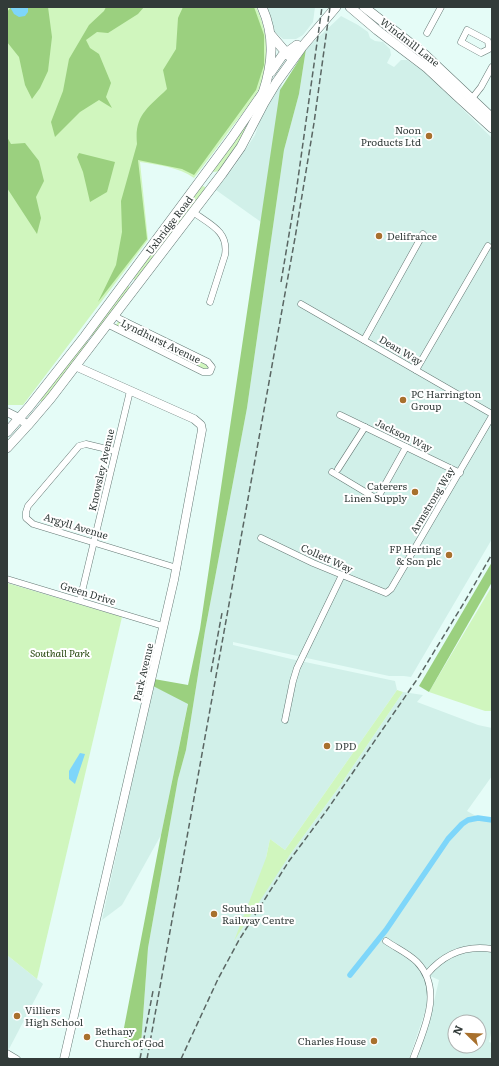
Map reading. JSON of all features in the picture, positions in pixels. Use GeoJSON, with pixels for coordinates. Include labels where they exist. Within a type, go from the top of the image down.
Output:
{"type":"FeatureCollection","features":[{"type":"Feature","properties":{"kind":"main road"},"geometry":{"type":"LineString","coordinates":[[262,7],[272,37],[289,56],[280,59],[269,76],[263,92]]}},
{"type":"Feature","properties":{"kind":"main road","name":"Windmill Lane"},"geometry":{"type":"LineString","coordinates":[[364,7],[424,53],[492,128]]}},
{"type":"Feature","properties":{"kind":"main road"},"geometry":{"type":"LineString","coordinates":[[333,8],[352,9]]}},
{"type":"Feature","properties":{"kind":"main road","name":"Uxbridge Road"},"geometry":{"type":"LineString","coordinates":[[7,432],[85,336],[199,182],[297,45],[333,8]]}},
{"type":"Feature","properties":{"kind":"main road","name":"Uxbridge Road"},"geometry":{"type":"LineString","coordinates":[[7,448],[28,425],[94,342],[210,190],[241,146],[289,56],[312,34],[333,8]]}},
{"type":"Feature","properties":{"kind":"main road","name":"Windmill Lane"},"geometry":{"type":"LineString","coordinates":[[352,9],[469,102],[492,118]]}},
{"type":"Feature","properties":{"kind":"main road"},"geometry":{"type":"LineString","coordinates":[[272,37],[286,44],[297,45]]}},
{"type":"Feature","properties":{"kind":"main road"},"geometry":{"type":"LineString","coordinates":[[269,76],[272,37]]}},
{"type":"Feature","properties":{"kind":"main road"},"geometry":{"type":"LineString","coordinates":[[199,182],[207,182],[210,190]]}},
{"type":"Feature","properties":{"kind":"main road"},"geometry":{"type":"LineString","coordinates":[[131,274],[129,278],[131,283],[137,284],[140,282]]}},
{"type":"Feature","properties":{"kind":"main road"},"geometry":{"type":"LineString","coordinates":[[85,336],[94,342]]}},
{"type":"Feature","properties":{"kind":"street"},"geometry":{"type":"LineString","coordinates":[[427,33],[441,7]]}},
{"type":"Feature","properties":{"kind":"street"},"geometry":{"type":"LineString","coordinates":[[468,30],[488,41],[490,50],[481,53],[461,42],[468,30]]}},
{"type":"Feature","properties":{"kind":"street"},"geometry":{"type":"LineString","coordinates":[[469,102],[490,77],[492,67]]}},
{"type":"Feature","properties":{"kind":"street"},"geometry":{"type":"LineString","coordinates":[[193,212],[221,234],[225,239],[225,255],[210,302]]}},
{"type":"Feature","properties":{"kind":"street"},"geometry":{"type":"LineString","coordinates":[[364,340],[424,234]]}},
{"type":"Feature","properties":{"kind":"street"},"geometry":{"type":"LineString","coordinates":[[416,370],[488,246]]}},
{"type":"Feature","properties":{"kind":"street","name":"Dean Way"},"geometry":{"type":"LineString","coordinates":[[301,304],[492,415]]}},
{"type":"Feature","properties":{"kind":"street","name":"Lyndhurst Avenue"},"geometry":{"type":"LineString","coordinates":[[107,324],[203,372],[210,372],[212,370],[212,367],[208,362],[120,319],[115,315]]}},
{"type":"Feature","properties":{"kind":"street","name":"Park Avenue"},"geometry":{"type":"LineString","coordinates":[[64,1059],[177,568],[202,437],[202,428],[194,419],[75,366]]}},
{"type":"Feature","properties":{"kind":"street","name":"Knowsley Avenue"},"geometry":{"type":"LineString","coordinates":[[80,600],[130,391]]}},
{"type":"Feature","properties":{"kind":"street"},"geometry":{"type":"LineString","coordinates":[[7,412],[19,418],[28,425]]}},
{"type":"Feature","properties":{"kind":"street","name":"Jackson Way"},"geometry":{"type":"LineString","coordinates":[[340,415],[460,473]]}},
{"type":"Feature","properties":{"kind":"street","name":"Armstrong Way"},"geometry":{"type":"LineString","coordinates":[[386,593],[391,589],[460,473],[492,415]]}},
{"type":"Feature","properties":{"kind":"street"},"geometry":{"type":"LineString","coordinates":[[338,468],[364,427]]}},
{"type":"Feature","properties":{"kind":"street","name":"Argyll Avenue"},"geometry":{"type":"LineString","coordinates":[[115,451],[86,444],[79,446],[29,504],[26,512],[27,519],[33,524],[177,568]]}},
{"type":"Feature","properties":{"kind":"street"},"geometry":{"type":"LineString","coordinates":[[332,472],[377,499],[406,447]]}},
{"type":"Feature","properties":{"kind":"street","name":"Collett Way"},"geometry":{"type":"LineString","coordinates":[[262,538],[313,563],[386,593]]}},
{"type":"Feature","properties":{"kind":"street"},"geometry":{"type":"LineString","coordinates":[[285,720],[292,682],[297,668],[342,575]]}},
{"type":"Feature","properties":{"kind":"street","name":"Green Drive"},"geometry":{"type":"LineString","coordinates":[[7,579],[164,626]]}},
{"type":"Feature","properties":{"kind":"street"},"geometry":{"type":"LineString","coordinates":[[388,943],[417,961],[427,974],[431,1003],[413,1059]]}},
{"type":"Feature","properties":{"kind":"street"},"geometry":{"type":"LineString","coordinates":[[427,974],[436,963],[457,951],[492,949]]}},
{"type":"Feature","properties":{"kind":"street"},"geometry":{"type":"LineString","coordinates":[[7,1053],[17,1059]]}},
{"type":"Feature","properties":{"kind":"shaded area"},"geometry":{"type":"Polygon","coordinates":[[[265,7],[315,7],[313,22],[303,35],[296,39],[283,39],[275,32],[265,7]]]}},
{"type":"Feature","properties":{"kind":"shaded area"},"geometry":{"type":"Polygon","coordinates":[[[341,16],[368,32],[370,38],[375,41],[383,42],[390,49],[391,55],[387,63],[394,67],[401,60],[407,60],[426,73],[492,138],[492,539],[411,677],[389,676],[233,642],[233,645],[291,659],[395,681],[397,690],[285,850],[270,839],[266,858],[289,856],[339,787],[403,692],[423,695],[417,702],[478,725],[492,728],[492,776],[467,811],[485,821],[492,821],[492,1029],[489,1042],[492,1043],[492,1053],[490,1059],[417,1059],[428,1027],[439,980],[428,975],[427,1006],[409,1059],[138,1059],[141,1045],[148,948],[178,779],[186,750],[205,631],[247,408],[284,150],[299,94],[306,49],[341,16]]]}},
{"type":"Feature","properties":{"kind":"shaded area"},"geometry":{"type":"Polygon","coordinates":[[[282,83],[261,222],[216,190],[234,167],[255,135],[266,104],[282,83]]]}},
{"type":"Feature","properties":{"kind":"shaded area"},"geometry":{"type":"Polygon","coordinates":[[[153,686],[188,703],[161,835],[122,905],[102,920],[153,686]]]}},
{"type":"Feature","properties":{"kind":"shaded area","name":"Villiers High School"},"geometry":{"type":"Polygon","coordinates":[[[7,955],[43,984],[9,1049],[7,1048],[7,955]]]}},
{"type":"Feature","properties":{"kind":"green space"},"geometry":{"type":"Polygon","coordinates":[[[7,7],[256,7],[263,27],[267,47],[266,67],[260,87],[247,107],[194,178],[182,171],[161,165],[140,162],[148,240],[23,405],[7,405],[7,7]]]}},
{"type":"Feature","properties":{"kind":"green space"},"geometry":{"type":"Polygon","coordinates":[[[11,7],[48,7],[52,37],[48,71],[40,88],[32,99],[25,85],[19,57],[7,42],[7,12],[11,7]]]}},
{"type":"Feature","properties":{"kind":"green space"},"geometry":{"type":"Polygon","coordinates":[[[106,7],[144,7],[138,14],[108,33],[97,32],[86,40],[90,48],[99,54],[111,83],[106,97],[112,108],[99,100],[80,112],[55,137],[51,122],[63,91],[69,59],[89,25],[104,11],[106,7]]]}},
{"type":"Feature","properties":{"kind":"green space"},"geometry":{"type":"Polygon","coordinates":[[[183,7],[254,7],[264,35],[264,65],[256,90],[194,175],[182,169],[138,160],[147,239],[98,302],[116,265],[122,232],[121,201],[137,144],[140,119],[148,107],[167,89],[163,70],[176,49],[178,18],[183,7]]]}},
{"type":"Feature","properties":{"kind":"green space"},"geometry":{"type":"Polygon","coordinates":[[[306,49],[299,94],[284,150],[247,408],[205,631],[186,750],[178,779],[148,948],[141,1045],[121,1036],[123,1033],[188,704],[153,686],[154,679],[188,685],[200,629],[280,90],[306,49]]]}},
{"type":"Feature","properties":{"kind":"green space"},"geometry":{"type":"Polygon","coordinates":[[[255,113],[240,140],[219,171],[212,171],[255,113]]]}},
{"type":"Feature","properties":{"kind":"green space"},"geometry":{"type":"Polygon","coordinates":[[[7,137],[11,144],[25,143],[39,161],[44,181],[36,197],[41,218],[37,234],[7,188],[7,137]]]}},
{"type":"Feature","properties":{"kind":"green space"},"geometry":{"type":"Polygon","coordinates":[[[79,153],[115,162],[107,192],[90,202],[83,172],[77,157],[79,153]]]}},
{"type":"Feature","properties":{"kind":"green space"},"geometry":{"type":"Polygon","coordinates":[[[203,186],[205,187],[205,190],[137,279],[134,280],[133,278],[203,186]]]}},
{"type":"Feature","properties":{"kind":"green space"},"geometry":{"type":"Polygon","coordinates":[[[127,285],[131,288],[92,337],[91,335],[127,285]]]}},
{"type":"Feature","properties":{"kind":"green space"},"geometry":{"type":"Polygon","coordinates":[[[119,321],[160,341],[162,345],[158,347],[115,326],[119,321]]]}},
{"type":"Feature","properties":{"kind":"green space"},"geometry":{"type":"Polygon","coordinates":[[[86,341],[89,342],[72,366],[42,402],[39,400],[86,341]]]}},
{"type":"Feature","properties":{"kind":"green space"},"geometry":{"type":"Polygon","coordinates":[[[168,346],[207,363],[208,368],[204,369],[167,352],[166,347],[168,346]]]}},
{"type":"Feature","properties":{"kind":"green space"},"geometry":{"type":"Polygon","coordinates":[[[492,562],[492,582],[429,692],[419,686],[492,562]]]}},
{"type":"Feature","properties":{"kind":"green space","name":"Southall Park"},"geometry":{"type":"Polygon","coordinates":[[[7,583],[122,617],[37,979],[7,955],[7,583]]]}},
{"type":"Feature","properties":{"kind":"green space"},"geometry":{"type":"Polygon","coordinates":[[[492,586],[492,711],[485,711],[429,692],[492,586]]]}},
{"type":"Feature","properties":{"kind":"green space"},"geometry":{"type":"Polygon","coordinates":[[[397,690],[403,692],[339,787],[289,856],[234,941],[266,858],[270,839],[285,850],[397,690]]]}},
{"type":"Feature","properties":{"kind":"water"},"geometry":{"type":"Polygon","coordinates":[[[10,7],[28,7],[28,12],[25,16],[19,17],[14,14],[10,7]]]}},
{"type":"Feature","properties":{"kind":"water"},"geometry":{"type":"Polygon","coordinates":[[[80,753],[85,754],[75,784],[69,779],[69,771],[80,753]]]}},
{"type":"Feature","properties":{"kind":"waterway"},"geometry":{"type":"LineString","coordinates":[[350,975],[386,930],[448,839],[462,824],[468,820],[478,818],[492,820]]}},
{"type":"Feature","properties":{"kind":"railway"},"geometry":{"type":"LineString","coordinates":[[281,282],[296,193],[322,7]]}},
{"type":"Feature","properties":{"kind":"railway"},"geometry":{"type":"LineString","coordinates":[[147,1059],[295,238],[314,123],[330,7]]}},
{"type":"Feature","properties":{"kind":"railway"},"geometry":{"type":"LineString","coordinates":[[181,1059],[218,979],[239,940],[289,861],[327,810],[418,678],[492,554]]}},
{"type":"Feature","properties":{"kind":"railway"},"geometry":{"type":"LineString","coordinates":[[211,672],[222,613]]}},
{"type":"Feature","properties":{"kind":"railway"},"geometry":{"type":"LineString","coordinates":[[140,1059],[153,991]]}},
{"type":"Feature","properties":{"kind":"place","name":"Noon Products Ltd"},"geometry":{"type":"Point","coordinates":[429,136]}},
{"type":"Feature","properties":{"kind":"place","name":"Delifrance"},"geometry":{"type":"Point","coordinates":[379,236]}},
{"type":"Feature","properties":{"kind":"place","name":"PC Harrington Group"},"geometry":{"type":"Point","coordinates":[403,400]}},
{"type":"Feature","properties":{"kind":"place","name":"Caterers Linen Supply"},"geometry":{"type":"Point","coordinates":[415,492]}},
{"type":"Feature","properties":{"kind":"place","name":"FP Herting & Son plc"},"geometry":{"type":"Point","coordinates":[449,555]}},
{"type":"Feature","properties":{"kind":"place","name":"DPD"},"geometry":{"type":"Point","coordinates":[327,746]}},
{"type":"Feature","properties":{"kind":"place","name":"Southall Railway Centre"},"geometry":{"type":"Point","coordinates":[214,914]}},
{"type":"Feature","properties":{"kind":"place","name":"Villiers High School"},"geometry":{"type":"Point","coordinates":[17,1016]}},
{"type":"Feature","properties":{"kind":"place","name":"Bethany Church of God"},"geometry":{"type":"Point","coordinates":[87,1037]}},
{"type":"Feature","properties":{"kind":"place","name":"Charles House"},"geometry":{"type":"Point","coordinates":[374,1041]}}]}
